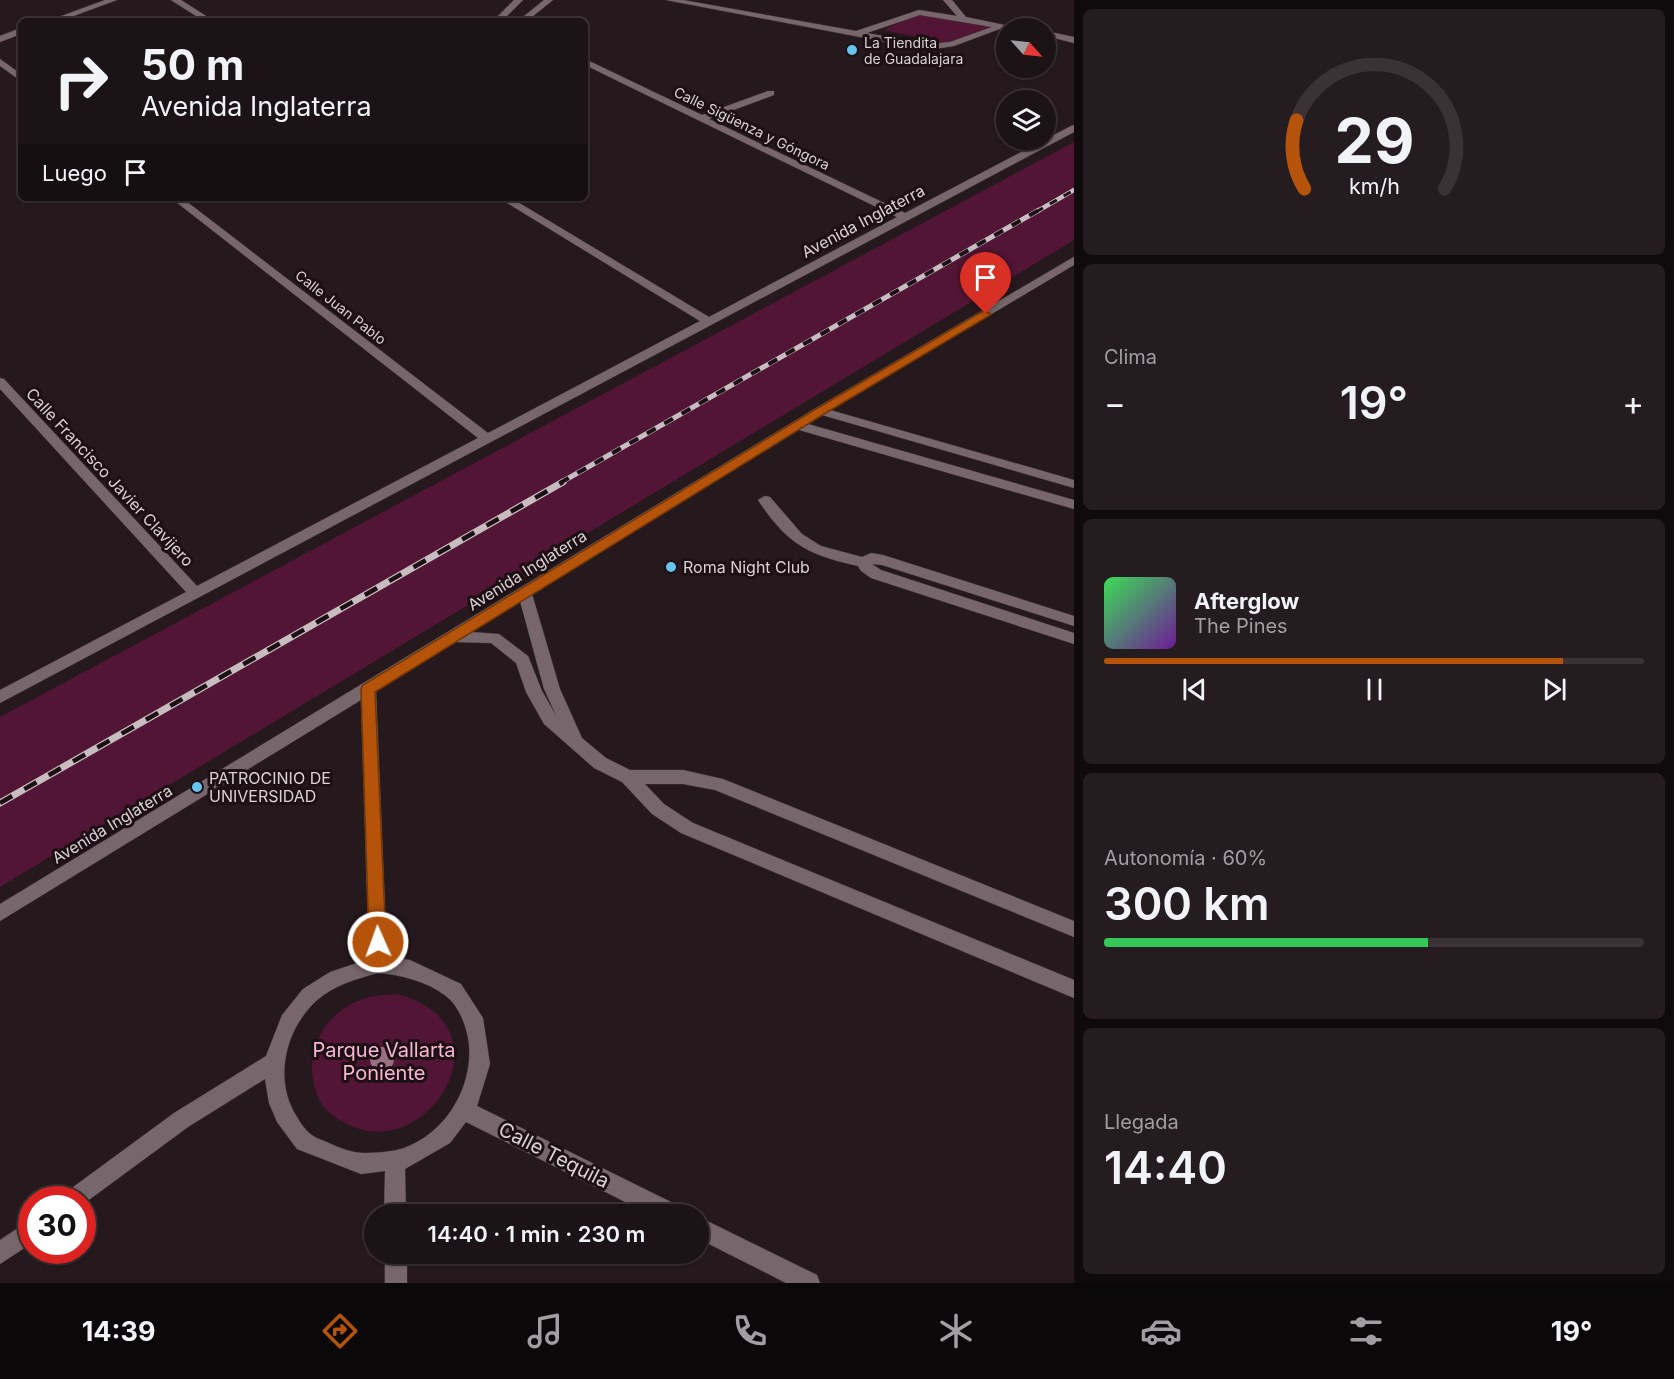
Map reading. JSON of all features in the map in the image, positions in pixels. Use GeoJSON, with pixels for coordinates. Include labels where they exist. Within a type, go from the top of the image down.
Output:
{"type":"FeatureCollection","features":[{"type":"Feature","properties":{"kind":"street"},"geometry":{"type":"LineString","coordinates":[[60,18],[113,0]]}},
{"type":"Feature","properties":{"kind":"street"},"geometry":{"type":"LineString","coordinates":[[175,0],[205,18]]}},
{"type":"Feature","properties":{"kind":"street"},"geometry":{"type":"LineString","coordinates":[[502,18],[519,0]]}},
{"type":"Feature","properties":{"kind":"street"},"geometry":{"type":"LineString","coordinates":[[526,18],[549,0]]}},
{"type":"Feature","properties":{"kind":"street"},"geometry":{"type":"LineString","coordinates":[[670,0],[915,46],[941,47],[996,28]]}},
{"type":"Feature","properties":{"kind":"street"},"geometry":{"type":"LineString","coordinates":[[947,0],[963,19]]}},
{"type":"Feature","properties":{"kind":"street"},"geometry":{"type":"LineString","coordinates":[[920,12],[924,1]]}},
{"type":"Feature","properties":{"kind":"street"},"geometry":{"type":"LineString","coordinates":[[854,35],[920,12],[996,25]]}},
{"type":"Feature","properties":{"kind":"street"},"geometry":{"type":"LineString","coordinates":[[0,39],[18,33]]}},
{"type":"Feature","properties":{"kind":"street"},"geometry":{"type":"LineString","coordinates":[[1056,36],[1074,40]]}},
{"type":"Feature","properties":{"kind":"street"},"geometry":{"type":"LineString","coordinates":[[0,62],[18,76]]}},
{"type":"Feature","properties":{"kind":"street","name":"Calle Sigüenza y Góngora"},"geometry":{"type":"LineString","coordinates":[[588,63],[907,218]]}},
{"type":"Feature","properties":{"kind":"street"},"geometry":{"type":"LineString","coordinates":[[702,118],[771,93]]}},
{"type":"Feature","properties":{"kind":"street","name":"Avenida Inglaterra"},"geometry":{"type":"LineString","coordinates":[[0,697],[1074,128]]}},
{"type":"Feature","properties":{"kind":"street","name":"Calle Juan Pablo"},"geometry":{"type":"LineString","coordinates":[[180,201],[488,439]]}},
{"type":"Feature","properties":{"kind":"street"},"geometry":{"type":"LineString","coordinates":[[509,201],[710,322]]}},
{"type":"Feature","properties":{"kind":"street","name":"Avenida Inglaterra"},"geometry":{"type":"LineString","coordinates":[[0,913],[820,411],[1074,260]]}},
{"type":"Feature","properties":{"kind":"street","name":"Calle Francisco Javier Clavijero"},"geometry":{"type":"LineString","coordinates":[[0,382],[196,594]]}},
{"type":"Feature","properties":{"kind":"street"},"geometry":{"type":"LineString","coordinates":[[820,411],[1074,484]]}},
{"type":"Feature","properties":{"kind":"street"},"geometry":{"type":"LineString","coordinates":[[797,425],[1074,505]]}},
{"type":"Feature","properties":{"kind":"street"},"geometry":{"type":"LineString","coordinates":[[765,500],[794,536],[810,549],[864,562],[871,558],[883,560],[1074,621]]}},
{"type":"Feature","properties":{"kind":"street"},"geometry":{"type":"LineString","coordinates":[[864,562],[866,568],[876,574],[1074,639]]}},
{"type":"Feature","properties":{"kind":"street"},"geometry":{"type":"LineString","coordinates":[[525,593],[552,688],[578,746]]}},
{"type":"Feature","properties":{"kind":"street"},"geometry":{"type":"LineString","coordinates":[[452,638],[494,638],[523,660],[534,692],[550,720],[600,763],[628,777],[658,809],[687,828],[1074,989]]}},
{"type":"Feature","properties":{"kind":"street"},"geometry":{"type":"LineString","coordinates":[[368,689],[378,965]]}},
{"type":"Feature","properties":{"kind":"street"},"geometry":{"type":"LineString","coordinates":[[628,777],[683,777],[717,784],[1074,929]]}},
{"type":"Feature","properties":{"kind":"street"},"geometry":{"type":"LineString","coordinates":[[378,965],[409,968],[437,978],[459,997],[476,1021],[482,1050],[479,1081],[466,1111],[447,1133],[423,1151],[395,1161],[363,1165],[331,1158],[304,1143],[285,1120],[275,1092],[273,1063],[282,1033],[306,1000],[322,986],[349,972],[378,965]]}},
{"type":"Feature","properties":{"kind":"street"},"geometry":{"type":"LineString","coordinates":[[91,1186],[182,1120],[273,1063]]}},
{"type":"Feature","properties":{"kind":"street","name":"Calle Tequila"},"geometry":{"type":"LineString","coordinates":[[466,1111],[651,1204]]}},
{"type":"Feature","properties":{"kind":"street"},"geometry":{"type":"LineString","coordinates":[[395,1161],[395,1204]]}},
{"type":"Feature","properties":{"kind":"street"},"geometry":{"type":"LineString","coordinates":[[709,1233],[809,1283]]}},
{"type":"Feature","properties":{"kind":"street"},"geometry":{"type":"LineString","coordinates":[[0,1253],[18,1240]]}},
{"type":"Feature","properties":{"kind":"street"},"geometry":{"type":"LineString","coordinates":[[396,1264],[396,1283]]}},
{"type":"Feature","properties":{"kind":"green space"},"geometry":{"type":"Polygon","coordinates":[[[922,13],[995,26],[947,43],[885,29],[922,13]]]}},
{"type":"Feature","properties":{"kind":"green space"},"geometry":{"type":"Polygon","coordinates":[[[1074,142],[1074,240],[0,887],[0,717],[1074,142]]]}},
{"type":"Feature","properties":{"kind":"green space","name":"Parque Vallarta Poniente"},"geometry":{"type":"Polygon","coordinates":[[[397,994],[432,1010],[450,1033],[454,1059],[447,1086],[430,1109],[407,1125],[379,1132],[349,1125],[328,1111],[319,1099],[312,1071],[316,1044],[330,1021],[353,1003],[369,997],[397,994]]]}},
{"type":"Feature","properties":{"kind":"railway"},"geometry":{"type":"LineString","coordinates":[[1036,212],[1074,190]]}},
{"type":"Feature","properties":{"kind":"railway"},"geometry":{"type":"LineString","coordinates":[[560,483],[1039,210]]}},
{"type":"Feature","properties":{"kind":"railway"},"geometry":{"type":"LineString","coordinates":[[0,803],[563,482]]}},
{"type":"Feature","properties":{"kind":"place","name":"La Tiendita de Guadalajara"},"geometry":{"type":"Point","coordinates":[852,50]}},
{"type":"Feature","properties":{"kind":"place","name":"Roma Night Club"},"geometry":{"type":"Point","coordinates":[671,567]}},
{"type":"Feature","properties":{"kind":"place","name":"PATROCINIO DE UNIVERSIDAD"},"geometry":{"type":"Point","coordinates":[197,787]}},
{"type":"Feature","properties":{"kind":"route"},"geometry":{"type":"LineString","coordinates":[[378,942],[368,689],[820,411],[986,314]]}}]}
